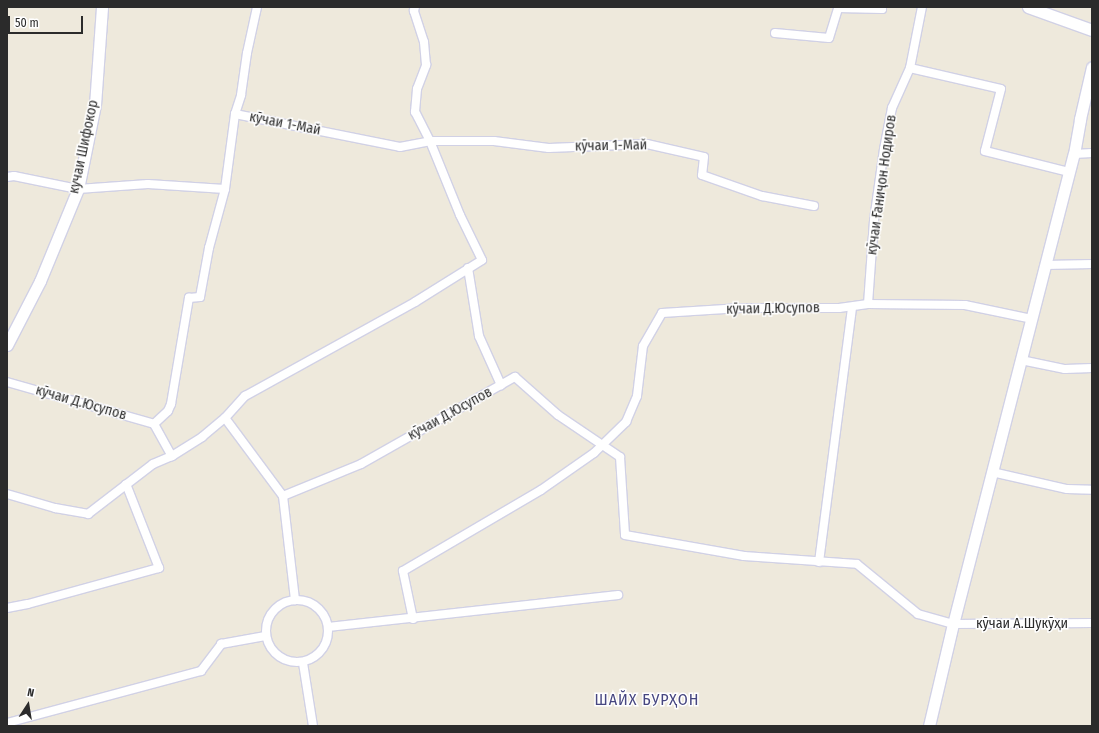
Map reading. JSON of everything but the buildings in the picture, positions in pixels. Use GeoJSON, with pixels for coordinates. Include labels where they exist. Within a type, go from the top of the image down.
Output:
{"type":"FeatureCollection","features":[{"type":"Feature","properties":{"kind":"street","name":"кучаи Шифокор"},"geometry":{"type":"LineString","coordinates":[[7,345],[40,281],[78,190],[95,105],[102,7]]}},
{"type":"Feature","properties":{"kind":"street"},"geometry":{"type":"LineString","coordinates":[[172,456],[154,424],[168,411],[171,404],[189,298],[200,298],[210,248],[225,189],[235,114],[241,95],[247,53],[257,7]]}},
{"type":"Feature","properties":{"kind":"street"},"geometry":{"type":"LineString","coordinates":[[7,494],[55,508],[88,514],[153,464],[172,456],[202,437],[225,418],[245,396],[415,302],[482,260],[460,215],[430,141],[415,112],[417,88],[426,65],[424,42],[414,11],[415,7]]}},
{"type":"Feature","properties":{"kind":"street"},"geometry":{"type":"LineString","coordinates":[[775,33],[829,38],[838,8],[882,9],[882,7]]}},
{"type":"Feature","properties":{"kind":"street","name":"кӯчаи Ғаниҷон Нодиров"},"geometry":{"type":"LineString","coordinates":[[868,304],[874,220],[884,149],[892,108],[910,68],[922,7]]}},
{"type":"Feature","properties":{"kind":"street"},"geometry":{"type":"LineString","coordinates":[[1028,7],[1092,30]]}},
{"type":"Feature","properties":{"kind":"street"},"geometry":{"type":"LineString","coordinates":[[929,726],[953,624],[1074,154],[1080,119],[1092,67]]}},
{"type":"Feature","properties":{"kind":"street"},"geometry":{"type":"LineString","coordinates":[[910,68],[1001,89],[985,151],[1069,172]]}},
{"type":"Feature","properties":{"kind":"street","name":"кӯчаи 1-Май"},"geometry":{"type":"LineString","coordinates":[[235,114],[400,147],[430,141],[494,141],[549,148],[647,144],[704,157],[702,175],[762,196],[814,206]]}},
{"type":"Feature","properties":{"kind":"street"},"geometry":{"type":"LineString","coordinates":[[1074,154],[1092,153]]}},
{"type":"Feature","properties":{"kind":"street"},"geometry":{"type":"LineString","coordinates":[[7,177],[14,176],[78,190],[148,184],[225,189]]}},
{"type":"Feature","properties":{"kind":"street"},"geometry":{"type":"LineString","coordinates":[[1045,265],[1092,264]]}},
{"type":"Feature","properties":{"kind":"street"},"geometry":{"type":"LineString","coordinates":[[468,268],[479,336],[501,385]]}},
{"type":"Feature","properties":{"kind":"street","name":"кӯчаи Д.Юсупов"},"geometry":{"type":"LineString","coordinates":[[413,618],[403,571],[541,490],[603,445],[626,422],[637,396],[643,346],[662,313],[741,308],[852,307],[868,304],[965,305],[1032,319]]}},
{"type":"Feature","properties":{"kind":"street"},"geometry":{"type":"LineString","coordinates":[[819,562],[852,307]]}},
{"type":"Feature","properties":{"kind":"street"},"geometry":{"type":"LineString","coordinates":[[1021,360],[1065,369],[1092,368]]}},
{"type":"Feature","properties":{"kind":"street","name":"кӯчаи Д.Юсупов"},"geometry":{"type":"LineString","coordinates":[[283,496],[361,464],[515,378],[558,415],[603,445]]}},
{"type":"Feature","properties":{"kind":"street","name":"кӯчаи Д.Юсупов"},"geometry":{"type":"LineString","coordinates":[[7,382],[154,424]]}},
{"type":"Feature","properties":{"kind":"street"},"geometry":{"type":"LineString","coordinates":[[225,418],[283,496],[295,600]]}},
{"type":"Feature","properties":{"kind":"street","name":"кӯчаи А.Шукӯҳи"},"geometry":{"type":"LineString","coordinates":[[603,445],[620,457],[625,535],[744,556],[857,564],[918,614],[953,624],[1092,623]]}},
{"type":"Feature","properties":{"kind":"street"},"geometry":{"type":"LineString","coordinates":[[992,472],[1067,489],[1092,490]]}},
{"type":"Feature","properties":{"kind":"street"},"geometry":{"type":"LineString","coordinates":[[7,608],[28,604],[159,568],[126,484]]}},
{"type":"Feature","properties":{"kind":"street"},"geometry":{"type":"LineString","coordinates":[[328,627],[618,595]]}},
{"type":"Feature","properties":{"kind":"street"},"geometry":{"type":"LineString","coordinates":[[295,600],[306,601],[317,607],[324,616],[328,627],[328,639],[323,650],[314,658],[303,663],[290,662],[278,657],[269,648],[265,636],[266,623],[272,611],[282,603],[295,600]]}},
{"type":"Feature","properties":{"kind":"street"},"geometry":{"type":"LineString","coordinates":[[7,723],[200,671],[221,644],[265,636]]}},
{"type":"Feature","properties":{"kind":"street"},"geometry":{"type":"LineString","coordinates":[[303,663],[313,726]]}},
{"type":"Feature","properties":{"kind":"district","name":"ШАЙХ БУРҲОН"},"geometry":{"type":"Point","coordinates":[647,700]}}]}
